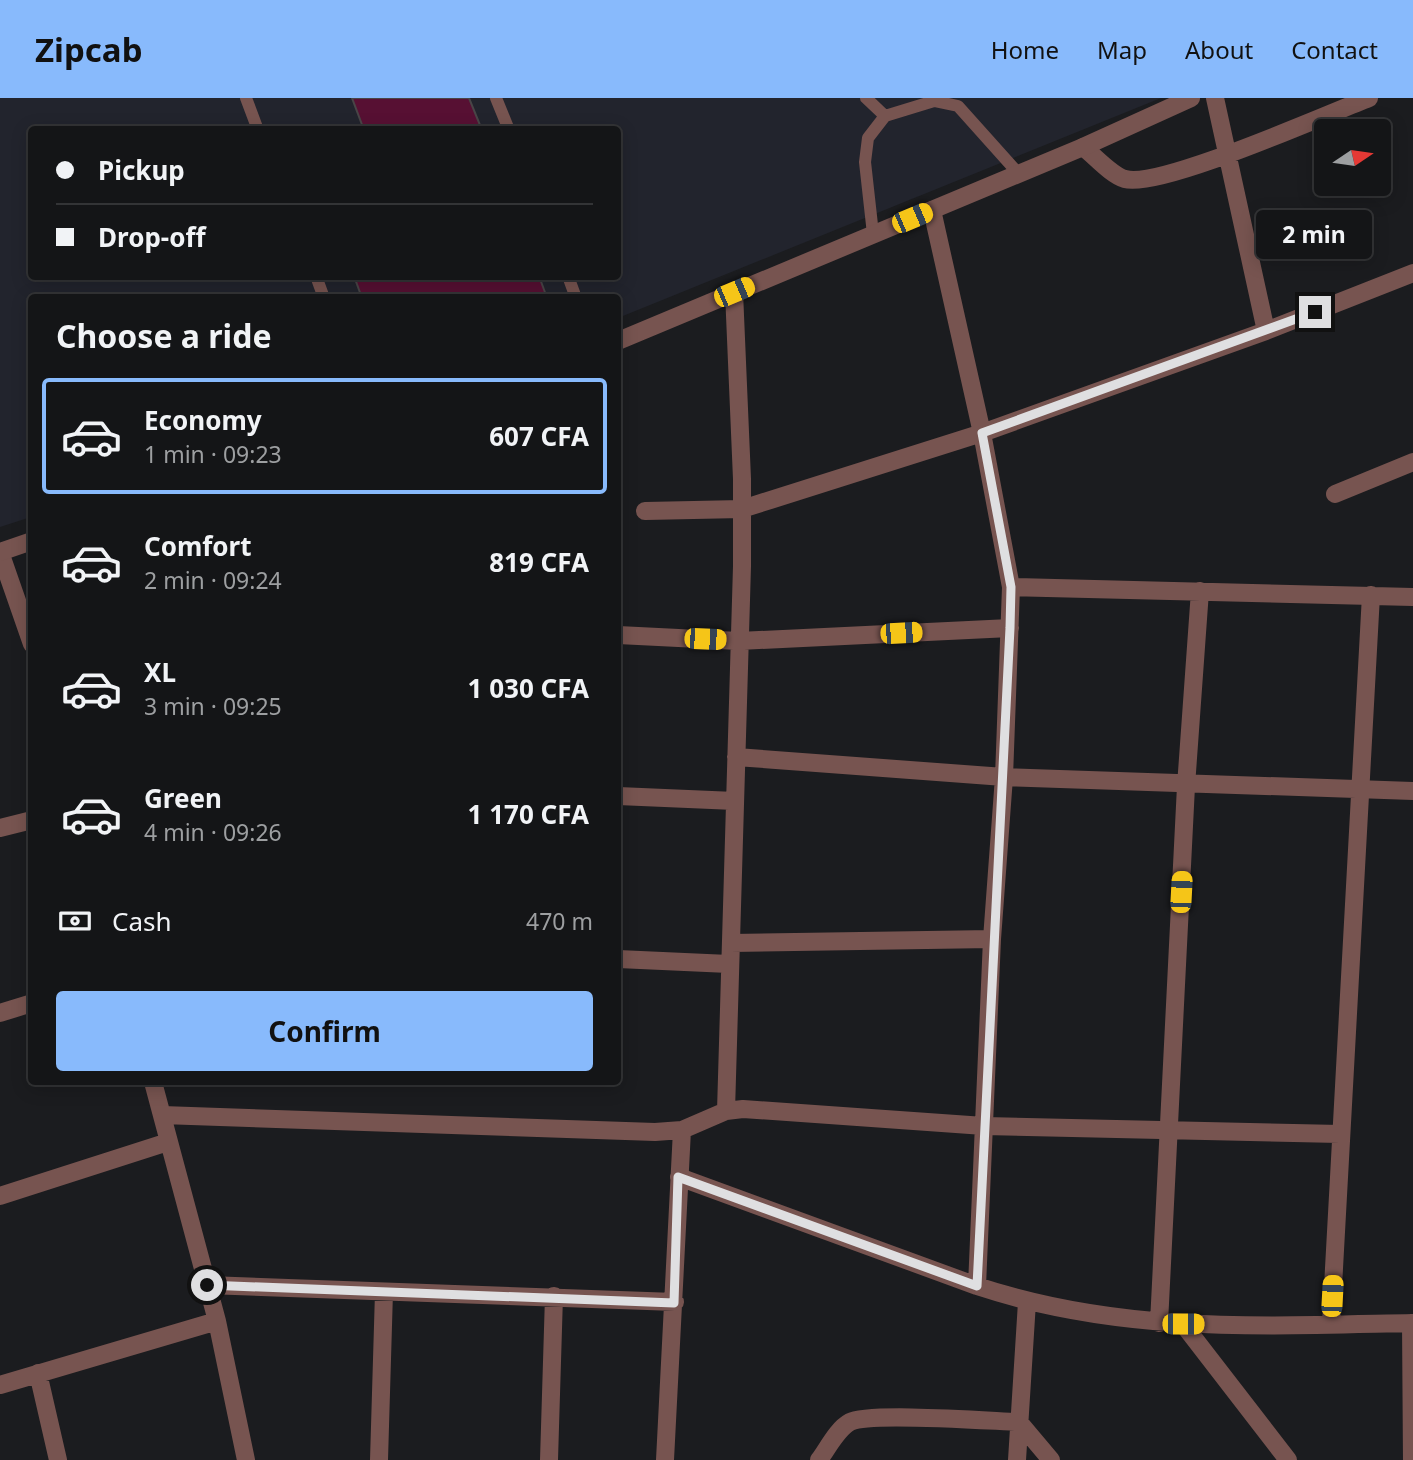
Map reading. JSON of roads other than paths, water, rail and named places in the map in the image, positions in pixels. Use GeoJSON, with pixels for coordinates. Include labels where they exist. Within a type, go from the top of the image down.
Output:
{"type":"FeatureCollection","features":[{"type":"Feature","properties":{"kind":"street"},"geometry":{"type":"LineString","coordinates":[[621,340],[1083,147],[1191,98]]}},
{"type":"Feature","properties":{"kind":"street"},"geometry":{"type":"LineString","coordinates":[[1215,98],[1266,331]]}},
{"type":"Feature","properties":{"kind":"street"},"geometry":{"type":"LineString","coordinates":[[1083,147],[1122,179],[1152,179],[1227,155],[1369,98]]}},
{"type":"Feature","properties":{"kind":"street"},"geometry":{"type":"LineString","coordinates":[[932,210],[982,433],[1011,587],[1004,777],[992,939],[977,1286]]}},
{"type":"Feature","properties":{"kind":"street"},"geometry":{"type":"LineString","coordinates":[[645,511],[743,509],[982,433],[1266,331],[1413,273]]}},
{"type":"Feature","properties":{"kind":"street"},"geometry":{"type":"LineString","coordinates":[[726,1111],[743,509],[734,292]]}},
{"type":"Feature","properties":{"kind":"street"},"geometry":{"type":"LineString","coordinates":[[1335,494],[1413,461]]}},
{"type":"Feature","properties":{"kind":"street"},"geometry":{"type":"LineString","coordinates":[[28,542],[0,552],[28,632]]}},
{"type":"Feature","properties":{"kind":"street"},"geometry":{"type":"LineString","coordinates":[[1011,587],[1413,597]]}},
{"type":"Feature","properties":{"kind":"street"},"geometry":{"type":"LineString","coordinates":[[1159,1323],[1186,786],[1199,591]]}},
{"type":"Feature","properties":{"kind":"street"},"geometry":{"type":"LineString","coordinates":[[1331,1323],[1371,595]]}},
{"type":"Feature","properties":{"kind":"street"},"geometry":{"type":"LineString","coordinates":[[621,635],[739,640],[1010,628]]}},
{"type":"Feature","properties":{"kind":"street"},"geometry":{"type":"LineString","coordinates":[[736,757],[1004,777],[1186,786],[1413,791]]}},
{"type":"Feature","properties":{"kind":"street"},"geometry":{"type":"LineString","coordinates":[[621,796],[735,800]]}},
{"type":"Feature","properties":{"kind":"street"},"geometry":{"type":"LineString","coordinates":[[0,828],[28,821]]}},
{"type":"Feature","properties":{"kind":"street"},"geometry":{"type":"LineString","coordinates":[[731,943],[992,939]]}},
{"type":"Feature","properties":{"kind":"street"},"geometry":{"type":"LineString","coordinates":[[621,959],[729,964]]}},
{"type":"Feature","properties":{"kind":"street"},"geometry":{"type":"LineString","coordinates":[[0,1013],[28,1004]]}},
{"type":"Feature","properties":{"kind":"street"},"geometry":{"type":"LineString","coordinates":[[154,1085],[217,1321],[246,1460]]}},
{"type":"Feature","properties":{"kind":"street"},"geometry":{"type":"LineString","coordinates":[[162,1115],[654,1132],[681,1130],[726,1111],[743,1109],[984,1126],[1340,1134]]}},
{"type":"Feature","properties":{"kind":"street"},"geometry":{"type":"LineString","coordinates":[[665,1460],[681,1130]]}},
{"type":"Feature","properties":{"kind":"street"},"geometry":{"type":"LineString","coordinates":[[0,1196],[168,1142]]}},
{"type":"Feature","properties":{"kind":"street"},"geometry":{"type":"LineString","coordinates":[[678,1177],[977,1286],[1027,1302],[1094,1316],[1183,1324],[1412,1323],[1412,1460]]}},
{"type":"Feature","properties":{"kind":"street"},"geometry":{"type":"LineString","coordinates":[[207,1285],[554,1296],[674,1303]]}},
{"type":"Feature","properties":{"kind":"street"},"geometry":{"type":"LineString","coordinates":[[379,1460],[384,1292]]}},
{"type":"Feature","properties":{"kind":"street"},"geometry":{"type":"LineString","coordinates":[[549,1460],[554,1296]]}},
{"type":"Feature","properties":{"kind":"street"},"geometry":{"type":"LineString","coordinates":[[1017,1460],[1027,1302]]}},
{"type":"Feature","properties":{"kind":"street"},"geometry":{"type":"LineString","coordinates":[[0,1385],[217,1321]]}},
{"type":"Feature","properties":{"kind":"street"},"geometry":{"type":"LineString","coordinates":[[1183,1324],[1288,1460]]}},
{"type":"Feature","properties":{"kind":"street"},"geometry":{"type":"LineString","coordinates":[[38,1373],[57,1460]]}},
{"type":"Feature","properties":{"kind":"street"},"geometry":{"type":"LineString","coordinates":[[819,1460],[847,1423],[857,1419],[1019,1422],[1052,1460]]}},
{"type":"Feature","properties":{"kind":"lane"},"geometry":{"type":"LineString","coordinates":[[246,98],[256,126]]}},
{"type":"Feature","properties":{"kind":"lane"},"geometry":{"type":"LineString","coordinates":[[496,98],[507,126]]}},
{"type":"Feature","properties":{"kind":"lane"},"geometry":{"type":"LineString","coordinates":[[866,98],[885,116]]}},
{"type":"Feature","properties":{"kind":"lane"},"geometry":{"type":"LineString","coordinates":[[873,234],[865,162],[868,138],[885,116],[934,101],[958,106],[1018,173]]}}]}
